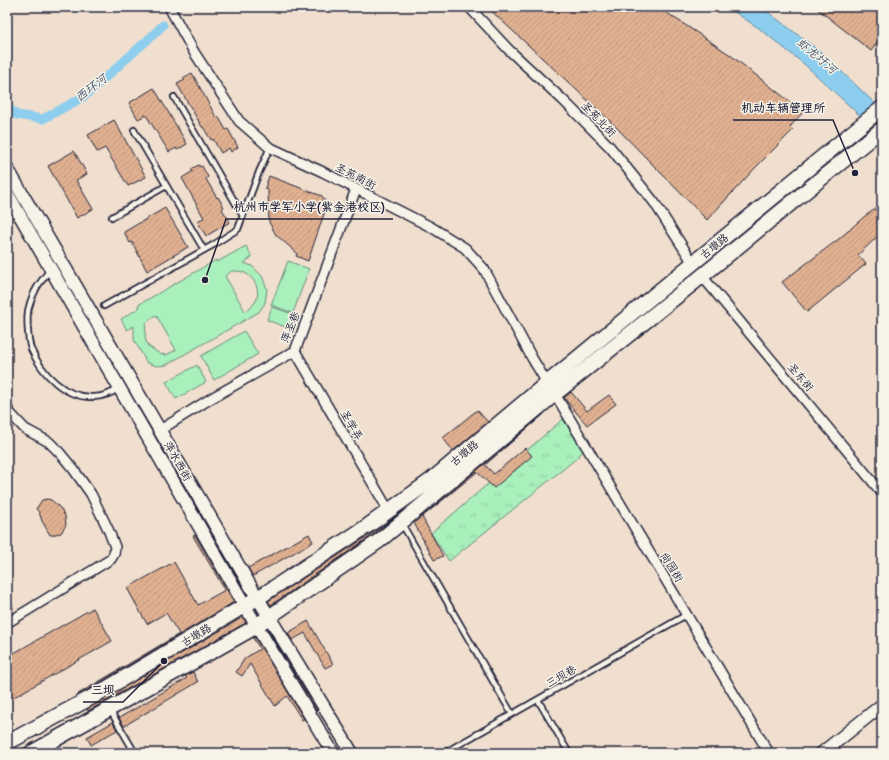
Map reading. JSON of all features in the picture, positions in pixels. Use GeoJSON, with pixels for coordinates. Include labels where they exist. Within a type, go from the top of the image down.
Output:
{"type":"FeatureCollection","features":[{"type":"Feature","properties":{"kind":"main road","name":"古墩路"},"geometry":{"type":"LineString","coordinates":[[31,753],[250,630],[379,541],[693,263],[882,108]]}},
{"type":"Feature","properties":{"kind":"main road","name":"古墩路"},"geometry":{"type":"LineString","coordinates":[[7,743],[94,696],[245,606],[363,530],[702,276],[878,132]]}},
{"type":"Feature","properties":{"kind":"main road","name":"萍水西街"},"geometry":{"type":"LineString","coordinates":[[7,168],[269,617],[352,753]]}},
{"type":"Feature","properties":{"kind":"main road","name":"萍水西街"},"geometry":{"type":"LineString","coordinates":[[7,193],[256,625],[333,753]]}},
{"type":"Feature","properties":{"kind":"main road"},"geometry":{"type":"LineString","coordinates":[[822,753],[882,705]]}},
{"type":"Feature","properties":{"kind":"street","name":"圣苑南街"},"geometry":{"type":"LineString","coordinates":[[169,7],[194,52],[239,121],[269,148],[323,172],[431,227],[465,248],[484,269],[532,358],[551,388]]}},
{"type":"Feature","properties":{"kind":"street","name":"圣苑北街"},"geometry":{"type":"LineString","coordinates":[[469,7],[508,50],[563,100],[610,147],[654,202],[693,263]]}},
{"type":"Feature","properties":{"kind":"street","name":"萍圣巷"},"geometry":{"type":"LineString","coordinates":[[160,430],[210,399],[295,351],[356,189]]}},
{"type":"Feature","properties":{"kind":"street","name":"圣东街"},"geometry":{"type":"LineString","coordinates":[[702,276],[882,493]]}},
{"type":"Feature","properties":{"kind":"street","name":"圣学弄"},"geometry":{"type":"LineString","coordinates":[[295,351],[388,511]]}},
{"type":"Feature","properties":{"kind":"street","name":"尚园街"},"geometry":{"type":"LineString","coordinates":[[551,388],[769,753]]}},
{"type":"Feature","properties":{"kind":"street"},"geometry":{"type":"LineString","coordinates":[[7,408],[25,429],[49,442],[74,470],[94,500],[115,547],[114,554],[111,559],[7,623]]}},
{"type":"Feature","properties":{"kind":"lane"},"geometry":{"type":"LineString","coordinates":[[174,97],[243,216]]}},
{"type":"Feature","properties":{"kind":"lane"},"geometry":{"type":"LineString","coordinates":[[134,130],[204,250]]}},
{"type":"Feature","properties":{"kind":"lane"},"geometry":{"type":"LineString","coordinates":[[104,306],[204,250],[238,229],[268,152]]}},
{"type":"Feature","properties":{"kind":"lane"},"geometry":{"type":"LineString","coordinates":[[112,217],[166,186]]}},
{"type":"Feature","properties":{"kind":"lane"},"geometry":{"type":"LineString","coordinates":[[51,269],[36,288],[28,308],[28,325],[31,348],[41,368],[58,385],[77,396],[104,396],[120,388]]}},
{"type":"Feature","properties":{"kind":"lane"},"geometry":{"type":"LineString","coordinates":[[401,522],[512,714]]}},
{"type":"Feature","properties":{"kind":"lane","name":"三坝巷"},"geometry":{"type":"LineString","coordinates":[[444,753],[686,615]]}},
{"type":"Feature","properties":{"kind":"lane"},"geometry":{"type":"LineString","coordinates":[[538,700],[569,753]]}},
{"type":"Feature","properties":{"kind":"lane"},"geometry":{"type":"LineString","coordinates":[[109,709],[134,753]]}},
{"type":"Feature","properties":{"kind":"green space"},"geometry":{"type":"Polygon","coordinates":[[[246,246],[252,257],[244,263],[252,266],[262,276],[267,289],[265,303],[259,312],[166,365],[157,366],[147,363],[134,340],[134,326],[127,330],[121,319],[139,308],[138,305],[216,260],[217,262],[246,246]],[[232,271],[225,276],[245,311],[252,307],[256,301],[258,292],[257,288],[253,279],[245,273],[232,271]],[[156,315],[146,323],[145,338],[148,346],[160,354],[166,355],[176,350],[156,315]]]}},
{"type":"Feature","properties":{"kind":"green space"},"geometry":{"type":"Polygon","coordinates":[[[288,261],[309,269],[293,313],[271,305],[288,261]]]}},
{"type":"Feature","properties":{"kind":"green space"},"geometry":{"type":"Polygon","coordinates":[[[272,307],[293,314],[288,328],[267,320],[272,307]]]}},
{"type":"Feature","properties":{"kind":"green space"},"geometry":{"type":"Polygon","coordinates":[[[244,331],[258,354],[214,380],[201,356],[244,331]]]}},
{"type":"Feature","properties":{"kind":"green space"},"geometry":{"type":"Polygon","coordinates":[[[197,365],[206,382],[176,399],[166,382],[197,365]]]}},
{"type":"Feature","properties":{"kind":"green space"},"geometry":{"type":"Polygon","coordinates":[[[563,419],[583,451],[577,458],[449,561],[431,533],[563,419]]]}},
{"type":"Feature","properties":{"kind":"water","name":"虾龙圩河"},"geometry":{"type":"Polygon","coordinates":[[[727,7],[761,7],[822,53],[882,110],[882,136],[804,64],[760,29],[727,7]]]}},
{"type":"Feature","properties":{"kind":"building"},"geometry":{"type":"Polygon","coordinates":[[[487,7],[658,7],[729,54],[803,112],[790,127],[793,130],[707,220],[609,120],[487,7]]]}},
{"type":"Feature","properties":{"kind":"building"},"geometry":{"type":"Polygon","coordinates":[[[815,7],[873,7],[882,14],[882,36],[871,51],[815,7]]]}},
{"type":"Feature","properties":{"kind":"building"},"geometry":{"type":"Polygon","coordinates":[[[192,73],[216,117],[218,116],[226,130],[228,129],[238,147],[231,152],[229,148],[221,153],[213,139],[211,140],[202,127],[177,84],[185,80],[183,78],[192,73]]]}},
{"type":"Feature","properties":{"kind":"building"},"geometry":{"type":"Polygon","coordinates":[[[154,88],[187,144],[177,150],[176,148],[169,152],[146,115],[138,119],[129,103],[154,88]]]}},
{"type":"Feature","properties":{"kind":"building"},"geometry":{"type":"Polygon","coordinates":[[[114,120],[146,177],[128,186],[105,148],[97,152],[88,135],[114,120]]]}},
{"type":"Feature","properties":{"kind":"building"},"geometry":{"type":"Polygon","coordinates":[[[74,151],[87,174],[76,180],[93,209],[77,218],[48,166],[74,151]]]}},
{"type":"Feature","properties":{"kind":"building"},"geometry":{"type":"Polygon","coordinates":[[[199,165],[200,167],[202,166],[208,177],[206,179],[224,207],[222,209],[230,222],[206,236],[197,221],[204,218],[182,178],[193,171],[191,169],[199,165]]]}},
{"type":"Feature","properties":{"kind":"building"},"geometry":{"type":"Polygon","coordinates":[[[269,176],[322,196],[327,205],[308,261],[296,256],[297,253],[276,235],[269,222],[268,190],[265,188],[269,176]]]}},
{"type":"Feature","properties":{"kind":"building"},"geometry":{"type":"Polygon","coordinates":[[[882,207],[882,239],[878,236],[858,255],[866,264],[807,312],[782,282],[840,238],[865,216],[877,208],[882,207]]]}},
{"type":"Feature","properties":{"kind":"building"},"geometry":{"type":"Polygon","coordinates":[[[165,208],[188,247],[147,271],[132,242],[130,243],[124,232],[165,208]]]}},
{"type":"Feature","properties":{"kind":"building"},"geometry":{"type":"Polygon","coordinates":[[[571,392],[587,411],[609,395],[616,404],[587,425],[564,398],[571,392]]]}},
{"type":"Feature","properties":{"kind":"building"},"geometry":{"type":"Polygon","coordinates":[[[477,410],[488,422],[453,451],[443,438],[477,410]]]}},
{"type":"Feature","properties":{"kind":"building"},"geometry":{"type":"Polygon","coordinates":[[[544,414],[485,465],[494,474],[525,448],[532,456],[494,488],[477,472],[422,517],[443,556],[434,560],[414,523],[544,414]]]}},
{"type":"Feature","properties":{"kind":"building"},"geometry":{"type":"Polygon","coordinates":[[[47,499],[56,504],[65,516],[66,525],[61,533],[50,535],[39,512],[36,509],[42,500],[47,499]]]}},
{"type":"Feature","properties":{"kind":"building"},"geometry":{"type":"Polygon","coordinates":[[[394,518],[374,534],[271,605],[268,601],[374,532],[394,518]]]}},
{"type":"Feature","properties":{"kind":"building"},"geometry":{"type":"Polygon","coordinates":[[[309,534],[313,542],[253,576],[248,568],[309,534]]]}},
{"type":"Feature","properties":{"kind":"building"},"geometry":{"type":"Polygon","coordinates":[[[195,535],[234,602],[79,695],[78,694],[179,634],[166,613],[147,624],[127,588],[174,562],[198,605],[225,590],[193,536],[195,535]]]}},
{"type":"Feature","properties":{"kind":"building"},"geometry":{"type":"Polygon","coordinates":[[[10,592],[13,609],[7,616],[7,593],[10,592]]]}},
{"type":"Feature","properties":{"kind":"building"},"geometry":{"type":"Polygon","coordinates":[[[93,608],[112,641],[7,701],[7,657],[93,608]]]}},
{"type":"Feature","properties":{"kind":"building"},"geometry":{"type":"Polygon","coordinates":[[[243,617],[246,623],[88,711],[87,709],[243,617]]]}},
{"type":"Feature","properties":{"kind":"building"},"geometry":{"type":"Polygon","coordinates":[[[308,621],[333,664],[325,668],[305,633],[292,640],[288,633],[308,621]]]}},
{"type":"Feature","properties":{"kind":"building"},"geometry":{"type":"Polygon","coordinates":[[[267,629],[317,710],[316,711],[267,629]]]}},
{"type":"Feature","properties":{"kind":"building"},"geometry":{"type":"Polygon","coordinates":[[[255,637],[304,719],[302,720],[287,696],[275,706],[250,664],[242,676],[236,672],[245,658],[260,649],[253,638],[255,637]]]}},
{"type":"Feature","properties":{"kind":"building"},"geometry":{"type":"Polygon","coordinates":[[[193,672],[198,682],[124,726],[119,718],[187,678],[185,676],[193,672]]]}},
{"type":"Feature","properties":{"kind":"building"},"geometry":{"type":"Polygon","coordinates":[[[113,722],[117,730],[91,745],[87,737],[113,722]]]}},
{"type":"Feature","properties":{"kind":"waterway","name":"西环河"},"geometry":{"type":"LineString","coordinates":[[7,107],[17,115],[43,119],[85,96],[163,25]]}},
{"type":"Feature","properties":{"kind":"place","name":"机动车辆管理所"},"geometry":{"type":"Point","coordinates":[855,173]}},
{"type":"Feature","properties":{"kind":"place","name":"杭州市学军小学(紫金港校区)"},"geometry":{"type":"Point","coordinates":[205,280]}},
{"type":"Feature","properties":{"kind":"place","name":"三坝"},"geometry":{"type":"Point","coordinates":[164,661]}}]}
